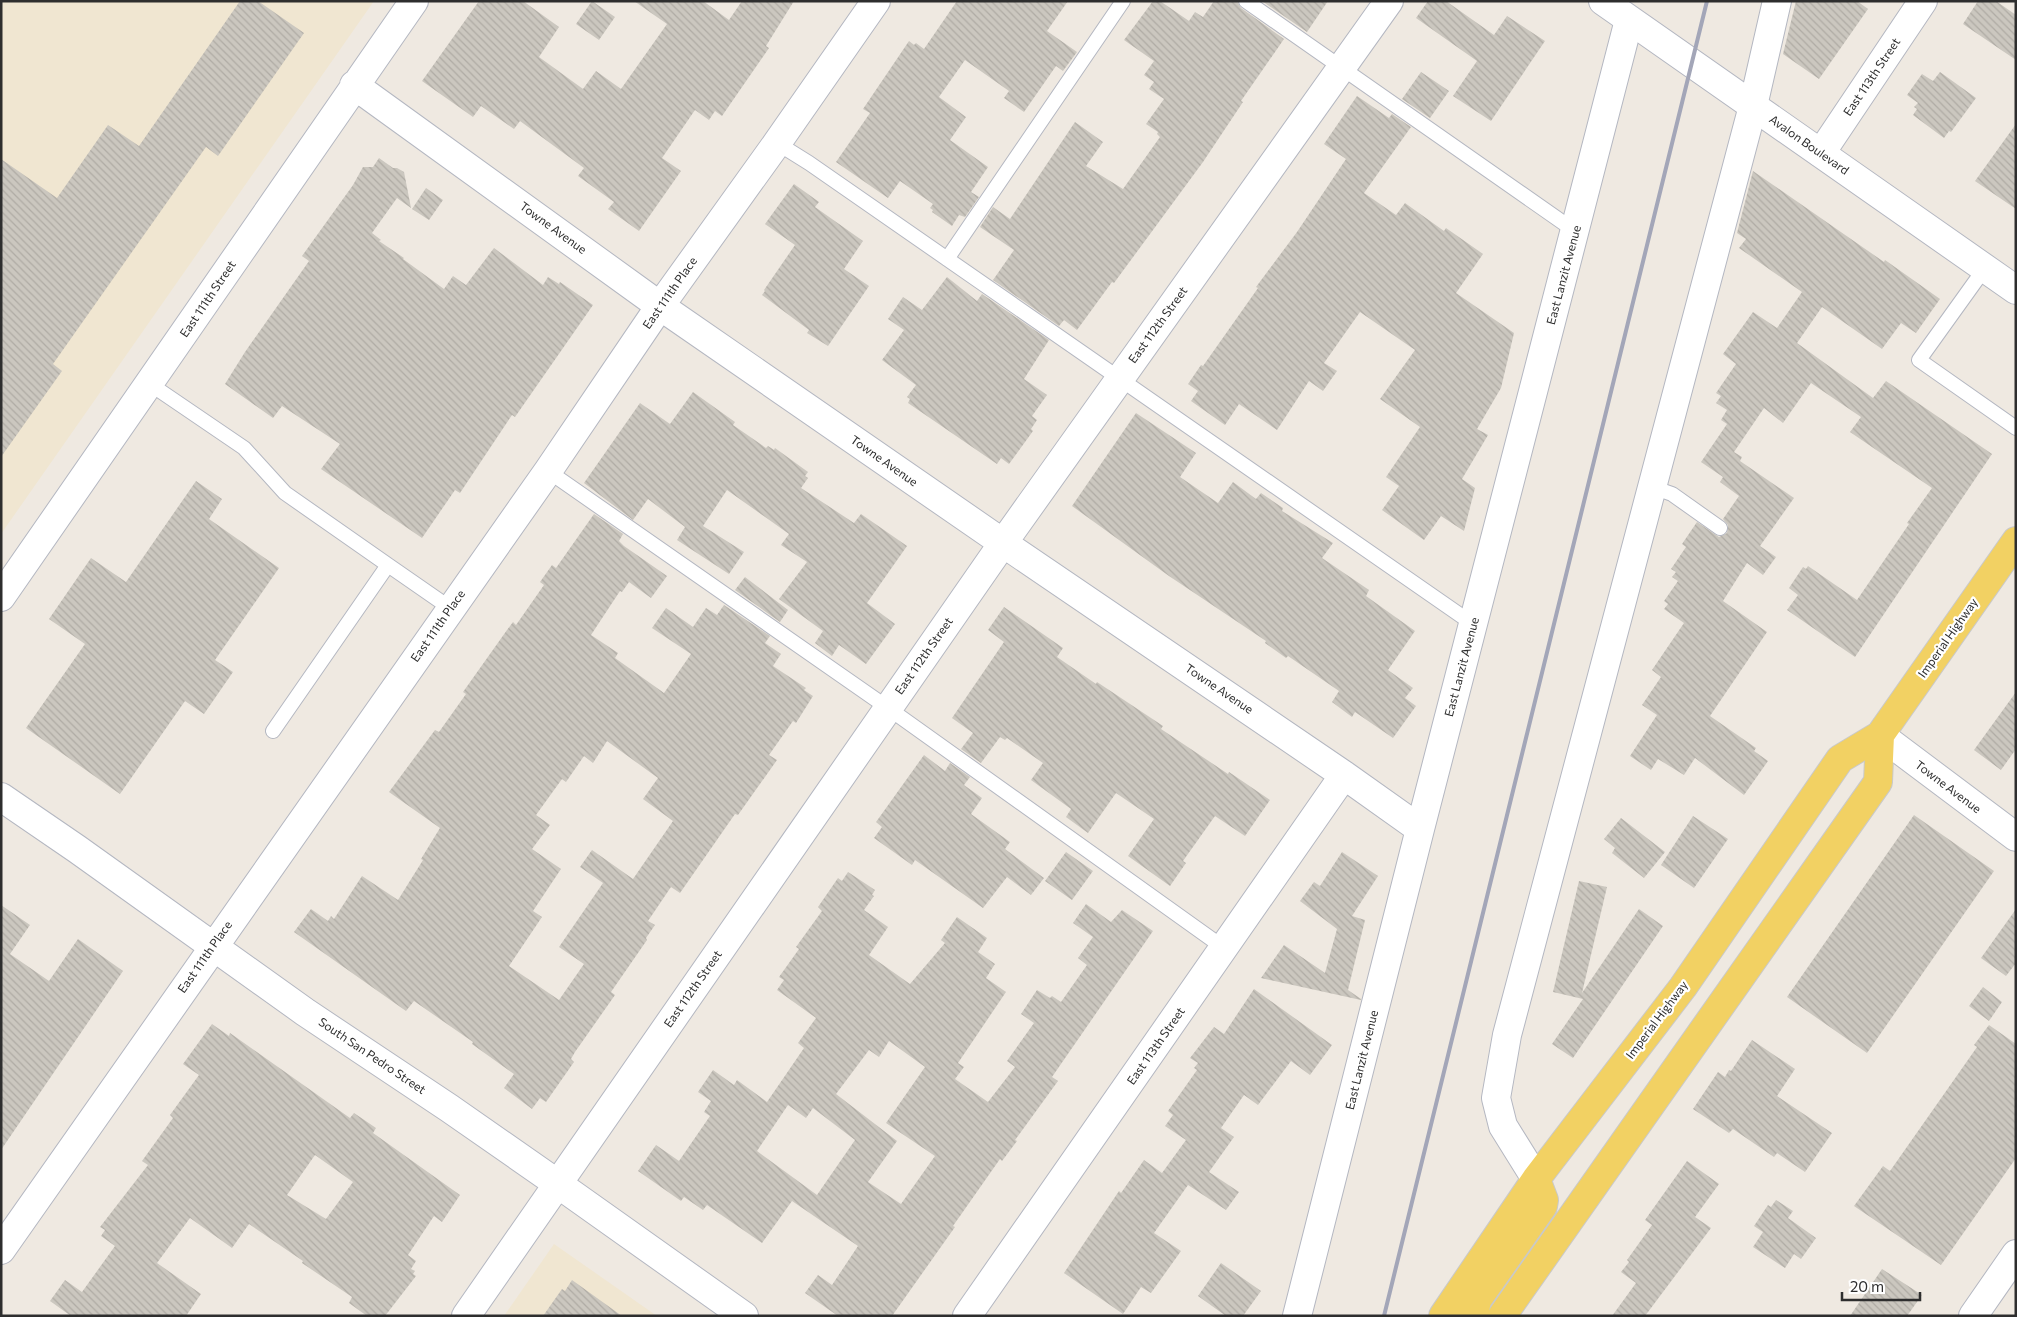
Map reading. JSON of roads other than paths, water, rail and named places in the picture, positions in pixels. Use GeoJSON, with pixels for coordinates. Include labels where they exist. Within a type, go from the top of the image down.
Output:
{"type":"FeatureCollection","features":[{"type":"Feature","properties":{"kind":"main road","name":"Imperial Highway"},"geometry":{"type":"LineString","coordinates":[[1443,1316],[1536,1179],[1683,987],[1840,759],[1880,735],[2016,541]]}},
{"type":"Feature","properties":{"kind":"main road"},"geometry":{"type":"LineString","coordinates":[[1502,1316],[1878,782],[1880,735]]}},
{"type":"Feature","properties":{"kind":"main road"},"geometry":{"type":"LineString","coordinates":[[1474,1316],[1476,1300],[1543,1206],[1544,1200],[1536,1179]]}},
{"type":"Feature","properties":{"kind":"street","name":"East 111th Street"},"geometry":{"type":"LineString","coordinates":[[1,597],[414,1]]}},
{"type":"Feature","properties":{"kind":"street","name":"East 111th Place"},"geometry":{"type":"LineString","coordinates":[[1,1250],[548,471],[660,306],[876,1]]}},
{"type":"Feature","properties":{"kind":"street","name":"East 112th Street"},"geometry":{"type":"LineString","coordinates":[[466,1316],[1002,543],[1389,1]]}},
{"type":"Feature","properties":{"kind":"street","name":"Avalon Boulevard"},"geometry":{"type":"LineString","coordinates":[[1603,1],[2016,290]]}},
{"type":"Feature","properties":{"kind":"street"},"geometry":{"type":"LineString","coordinates":[[1536,1179],[1503,1126],[1496,1098],[1507,1035],[1753,106],[1777,1]]}},
{"type":"Feature","properties":{"kind":"street","name":"East 113th Street"},"geometry":{"type":"LineString","coordinates":[[1821,153],[1923,1]]}},
{"type":"Feature","properties":{"kind":"street","name":"East Lanzit Avenue"},"geometry":{"type":"LineString","coordinates":[[1297,1316],[1420,829],[1629,20]]}},
{"type":"Feature","properties":{"kind":"street","name":"Towne Avenue"},"geometry":{"type":"LineString","coordinates":[[354,85],[660,306],[1420,829]]}},
{"type":"Feature","properties":{"kind":"street","name":"Towne Avenue"},"geometry":{"type":"LineString","coordinates":[[1880,735],[2016,837]]}},
{"type":"Feature","properties":{"kind":"street","name":"East 113th Street"},"geometry":{"type":"LineString","coordinates":[[967,1316],[1344,775]]}},
{"type":"Feature","properties":{"kind":"street","name":"South San Pedro Street"},"geometry":{"type":"LineString","coordinates":[[1,797],[77,849],[212,947],[558,1184],[744,1316]]}},
{"type":"Feature","properties":{"kind":"street"},"geometry":{"type":"LineString","coordinates":[[1973,1316],[2016,1254]]}},
{"type":"Feature","properties":{"kind":"lane"},"geometry":{"type":"LineString","coordinates":[[947,259],[1123,1]]}},
{"type":"Feature","properties":{"kind":"lane"},"geometry":{"type":"LineString","coordinates":[[1246,1],[1575,231]]}},
{"type":"Feature","properties":{"kind":"lane"},"geometry":{"type":"LineString","coordinates":[[777,143],[810,163],[1473,624]]}},
{"type":"Feature","properties":{"kind":"lane"},"geometry":{"type":"LineString","coordinates":[[1985,268],[1919,360],[2016,428]]}},
{"type":"Feature","properties":{"kind":"lane"},"geometry":{"type":"LineString","coordinates":[[150,384],[244,448],[285,493],[450,608]]}},
{"type":"Feature","properties":{"kind":"lane"},"geometry":{"type":"LineString","coordinates":[[548,471],[888,708],[1224,948]]}},
{"type":"Feature","properties":{"kind":"lane"},"geometry":{"type":"LineString","coordinates":[[1652,487],[1672,494],[1720,528]]}},
{"type":"Feature","properties":{"kind":"lane"},"geometry":{"type":"LineString","coordinates":[[273,731],[388,565]]}},
{"type":"Feature","properties":{"kind":"railway"},"geometry":{"type":"LineString","coordinates":[[1384,1316],[1707,1]]}}]}
